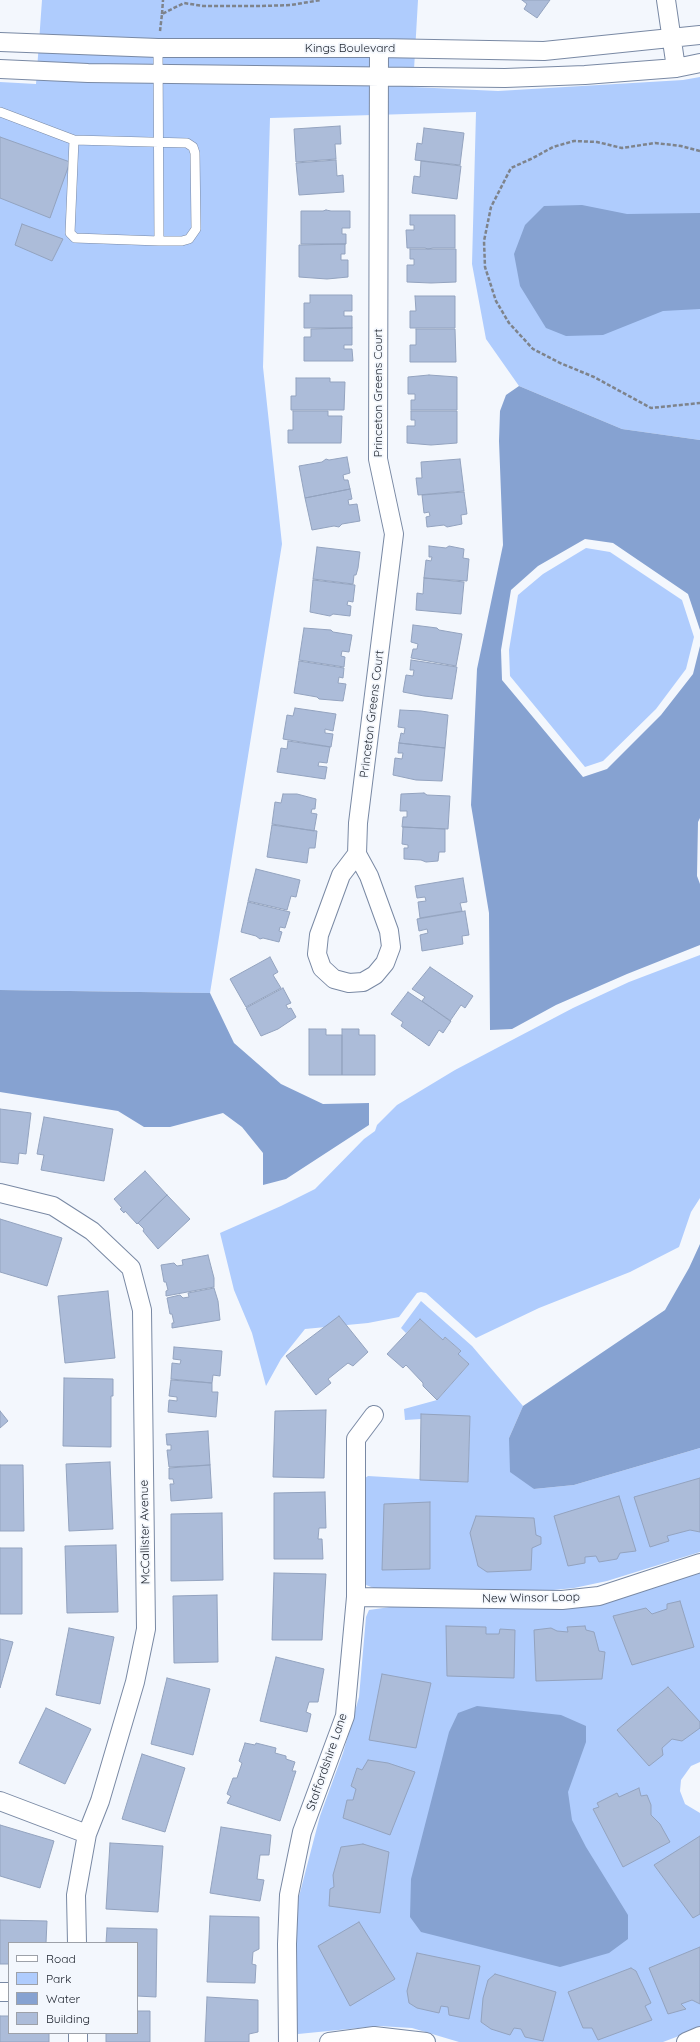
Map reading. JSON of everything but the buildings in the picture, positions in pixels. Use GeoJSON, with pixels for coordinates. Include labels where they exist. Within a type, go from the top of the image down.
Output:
{"type":"FeatureCollection","features":[{"type":"Feature","properties":{"kind":"street"},"geometry":{"type":"LineString","coordinates":[[666,0],[676,68]]}},
{"type":"Feature","properties":{"kind":"street","name":"Kings Boulevard"},"geometry":{"type":"LineString","coordinates":[[0,42],[159,40],[379,48],[544,51],[700,35]]}},
{"type":"Feature","properties":{"kind":"street","name":"Princeton Greens Court"},"geometry":{"type":"LineString","coordinates":[[357,854],[358,823],[394,534],[378,459],[379,48]]}},
{"type":"Feature","properties":{"kind":"street"},"geometry":{"type":"LineString","coordinates":[[0,69],[88,73],[379,75],[505,78],[585,75],[676,68],[700,63]]}},
{"type":"Feature","properties":{"kind":"street"},"geometry":{"type":"LineString","coordinates":[[357,854],[369,876],[389,931],[391,947],[386,963],[375,975],[363,982],[349,983],[334,979],[322,968],[317,954],[319,935],[341,875],[357,854]]}},
{"type":"Feature","properties":{"kind":"street","name":"McCallister Avenue"},"geometry":{"type":"LineString","coordinates":[[0,1193],[53,1206],[92,1231],[131,1268],[142,1310],[146,1629],[135,1682],[100,1801],[87,1834],[76,1896],[77,1942]]}},
{"type":"Feature","properties":{"kind":"street","name":"Staffordshire Lane"},"geometry":{"type":"LineString","coordinates":[[288,2042],[287,1944],[289,1895],[302,1832],[345,1716],[356,1596],[356,1439],[374,1414]]}},
{"type":"Feature","properties":{"kind":"street","name":"New Winsor Loop"},"geometry":{"type":"LineString","coordinates":[[356,1596],[562,1600],[599,1596],[700,1563]]}},
{"type":"Feature","properties":{"kind":"street"},"geometry":{"type":"LineString","coordinates":[[0,1801],[87,1834]]}},
{"type":"Feature","properties":{"kind":"street"},"geometry":{"type":"LineString","coordinates":[[329,2042],[374,2036],[426,2042]]}},
{"type":"Feature","properties":{"kind":"street"},"geometry":{"type":"LineString","coordinates":[[686,2042],[700,2036]]}},
{"type":"Feature","properties":{"kind":"lane"},"geometry":{"type":"LineString","coordinates":[[159,40],[159,241]]}},
{"type":"Feature","properties":{"kind":"lane"},"geometry":{"type":"LineString","coordinates":[[0,112],[74,140],[187,143],[193,147],[195,153],[196,229],[193,236],[182,241],[75,238],[70,233],[74,140]]}},
{"type":"Feature","properties":{"kind":"path"},"geometry":{"type":"LineString","coordinates":[[159,40],[163,0]]}},
{"type":"Feature","properties":{"kind":"path"},"geometry":{"type":"LineString","coordinates":[[178,0],[182,4]]}},
{"type":"Feature","properties":{"kind":"path"},"geometry":{"type":"LineString","coordinates":[[162,14],[182,4],[203,6],[262,6],[291,5],[321,0]]}},
{"type":"Feature","properties":{"kind":"path"},"geometry":{"type":"LineString","coordinates":[[700,151],[681,146],[655,143],[622,148],[597,142],[574,141],[553,147],[512,168],[491,207],[484,241],[485,267],[496,301],[509,323],[533,349],[560,363],[594,377],[651,408],[700,403]]}},
{"type":"Feature","properties":{"kind":"green space"},"geometry":{"type":"Polygon","coordinates":[[[42,0],[418,0],[413,87],[498,91],[683,80],[700,77],[700,440],[622,429],[519,386],[486,339],[472,264],[476,112],[270,118],[263,367],[282,544],[210,993],[0,990],[0,82],[36,84],[42,0]]]}},
{"type":"Feature","properties":{"kind":"green space"},"geometry":{"type":"Polygon","coordinates":[[[586,548],[610,552],[682,600],[694,637],[686,669],[656,709],[603,761],[585,767],[510,676],[509,650],[518,595],[543,574],[586,548]]]}},
{"type":"Feature","properties":{"kind":"green space"},"geometry":{"type":"Polygon","coordinates":[[[700,955],[700,1198],[691,1212],[679,1247],[630,1272],[539,1308],[476,1338],[426,1293],[421,1292],[417,1293],[399,1317],[368,1323],[305,1329],[281,1359],[266,1386],[252,1333],[234,1290],[220,1233],[315,1189],[364,1139],[375,1131],[377,1125],[397,1105],[455,1070],[573,1008],[629,982],[700,955]]]}},
{"type":"Feature","properties":{"kind":"green space"},"geometry":{"type":"Polygon","coordinates":[[[421,1301],[472,1346],[523,1406],[509,1438],[534,1489],[574,1485],[700,1448],[700,1552],[607,1581],[574,1588],[543,1591],[450,1589],[379,1590],[366,1585],[363,1574],[362,1480],[368,1476],[468,1482],[470,1416],[405,1420],[404,1409],[437,1400],[469,1364],[458,1354],[461,1351],[445,1337],[443,1340],[420,1319],[406,1333],[401,1328],[421,1301]]]}},
{"type":"Feature","properties":{"kind":"green space"},"geometry":{"type":"Polygon","coordinates":[[[700,1571],[700,1762],[691,1766],[681,1780],[680,1791],[685,1804],[700,1813],[700,2028],[663,2042],[459,2042],[412,2028],[379,2026],[298,2034],[296,2028],[293,1984],[297,1904],[320,1816],[343,1753],[359,1697],[366,1617],[369,1610],[390,1607],[513,1609],[563,1608],[700,1571]]]}},
{"type":"Feature","properties":{"kind":"water"},"geometry":{"type":"Polygon","coordinates":[[[582,205],[627,214],[700,213],[700,309],[663,311],[603,335],[566,336],[546,328],[520,286],[514,254],[525,225],[544,206],[582,205]]]}},
{"type":"Feature","properties":{"kind":"water"},"geometry":{"type":"Polygon","coordinates":[[[519,386],[622,429],[700,440],[700,630],[688,594],[613,543],[585,539],[538,566],[511,590],[501,650],[502,680],[583,777],[607,769],[661,715],[693,674],[700,646],[700,818],[698,822],[697,876],[700,884],[700,945],[627,974],[556,1005],[512,1029],[490,1030],[489,913],[471,805],[477,669],[503,545],[499,441],[500,411],[506,395],[519,386]]]}},
{"type":"Feature","properties":{"kind":"water"},"geometry":{"type":"Polygon","coordinates":[[[0,990],[210,993],[234,1043],[281,1084],[323,1104],[369,1103],[369,1125],[286,1179],[263,1185],[263,1153],[242,1127],[223,1113],[170,1127],[144,1127],[118,1111],[0,1092],[0,990]]]}},
{"type":"Feature","properties":{"kind":"water"},"geometry":{"type":"Polygon","coordinates":[[[700,1244],[700,1448],[574,1485],[534,1489],[510,1472],[509,1438],[523,1406],[665,1310],[689,1268],[700,1244]]]}},
{"type":"Feature","properties":{"kind":"water"},"geometry":{"type":"Polygon","coordinates":[[[477,1706],[561,1715],[586,1726],[586,1742],[568,1792],[572,1820],[586,1847],[628,1915],[628,1939],[609,1953],[560,1967],[421,1932],[410,1917],[411,1879],[449,1732],[458,1713],[477,1706]]]}}]}
